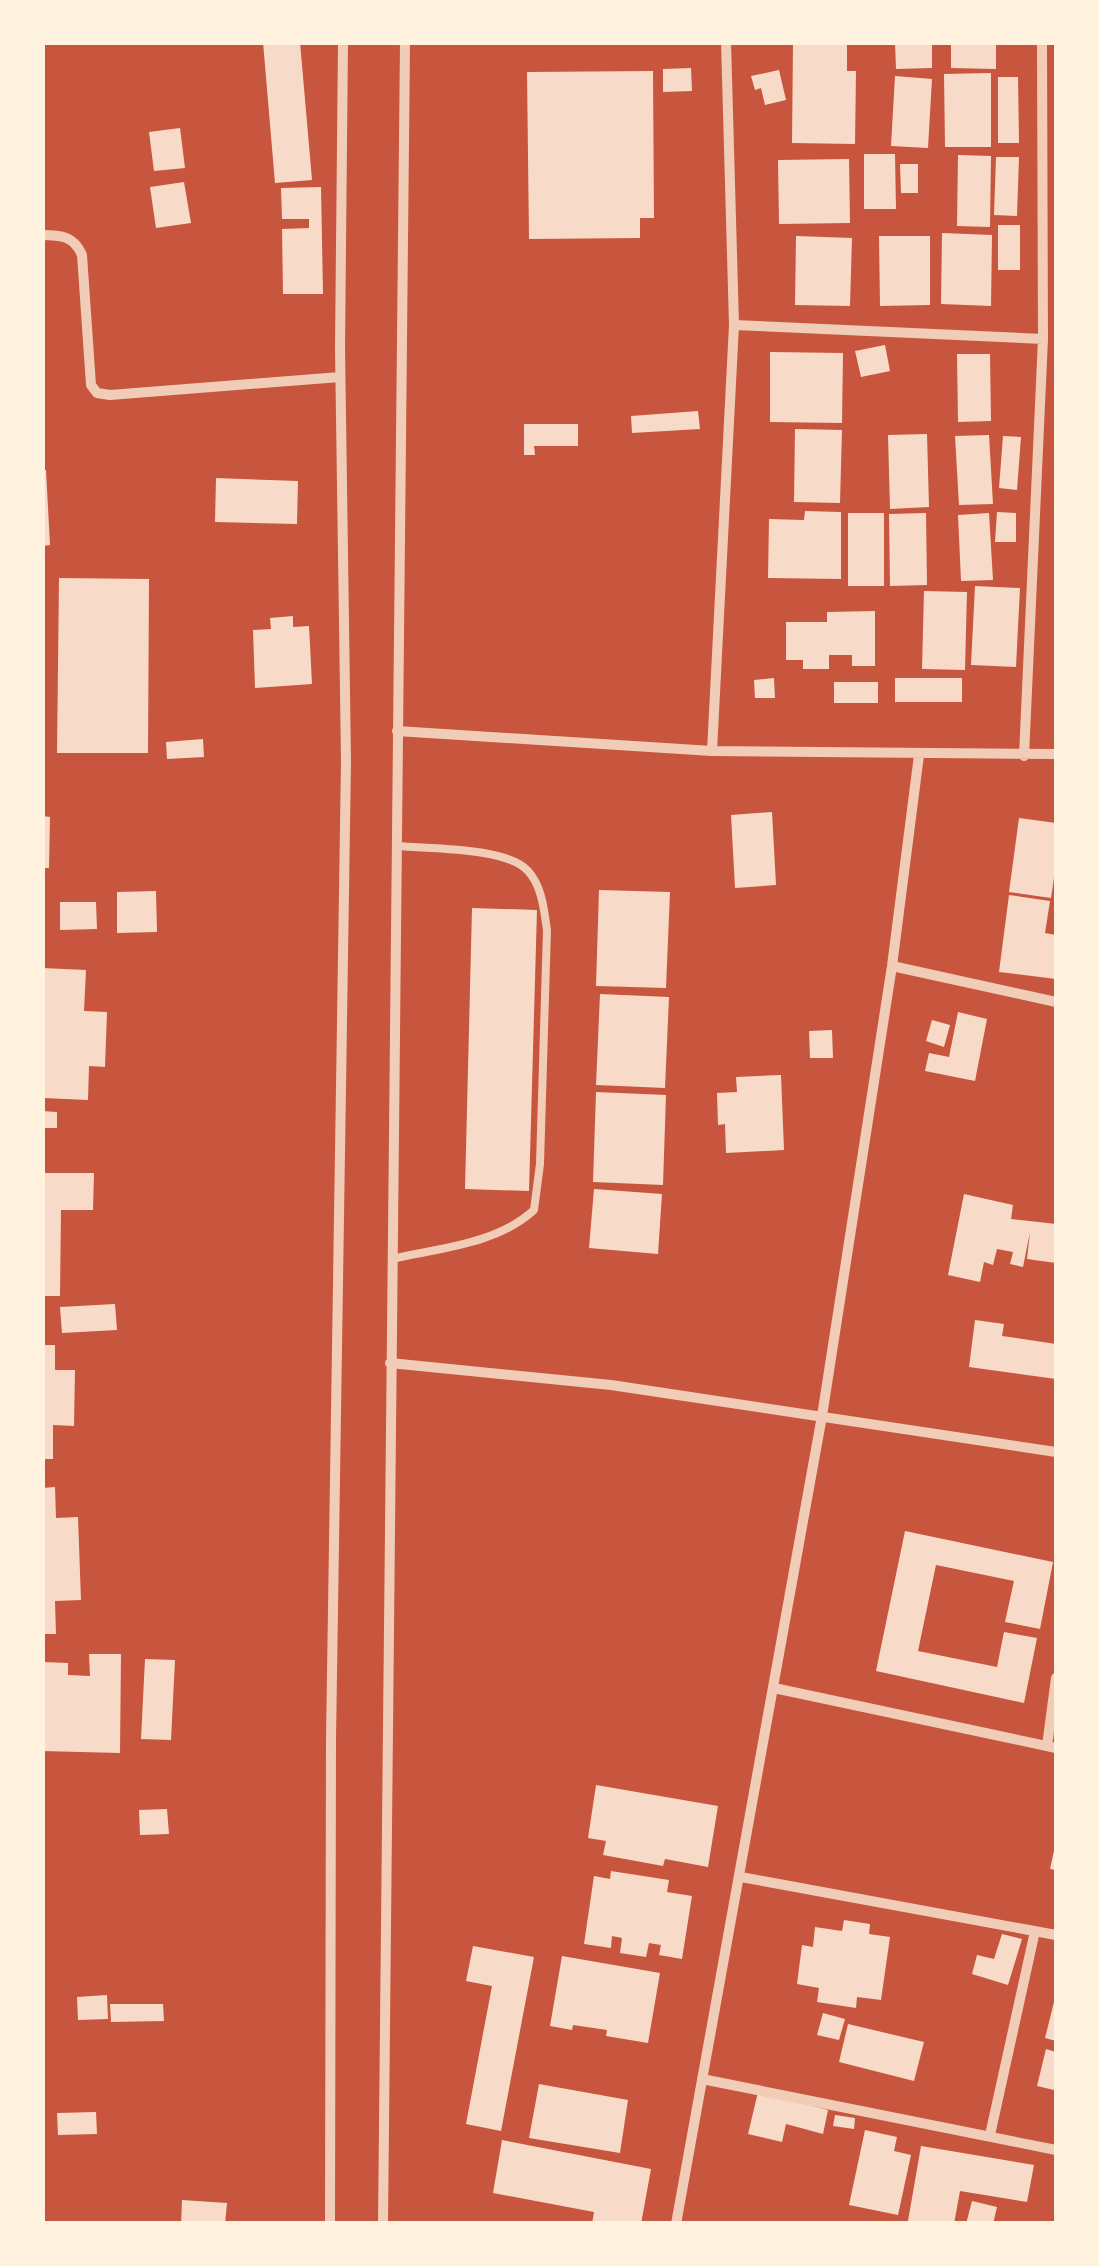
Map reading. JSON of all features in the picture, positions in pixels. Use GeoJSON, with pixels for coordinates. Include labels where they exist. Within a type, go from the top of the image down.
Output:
{"type":"FeatureCollection","features":[{"type":"Feature","properties":{"kind":"street"},"geometry":{"type":"LineString","coordinates":[[330,2224],[331,1739],[346,761],[340,378],[343,42]]}},
{"type":"Feature","properties":{"kind":"street"},"geometry":{"type":"LineString","coordinates":[[383,2224],[405,42]]}},
{"type":"Feature","properties":{"kind":"street"},"geometry":{"type":"LineString","coordinates":[[712,751],[734,325],[726,42]]}},
{"type":"Feature","properties":{"kind":"street"},"geometry":{"type":"LineString","coordinates":[[1024,756],[1043,339],[1042,42]]}},
{"type":"Feature","properties":{"kind":"street"},"geometry":{"type":"LineString","coordinates":[[42,235],[62,236],[77,244],[82,255],[90,385],[96,393],[340,378]]}},
{"type":"Feature","properties":{"kind":"street"},"geometry":{"type":"LineString","coordinates":[[734,325],[1043,339]]}},
{"type":"Feature","properties":{"kind":"street"},"geometry":{"type":"LineString","coordinates":[[397,732],[712,751],[1056,754]]}},
{"type":"Feature","properties":{"kind":"street"},"geometry":{"type":"LineString","coordinates":[[676,2224],[822,1416],[892,966],[919,755]]}},
{"type":"Feature","properties":{"kind":"street"},"geometry":{"type":"LineString","coordinates":[[892,966],[1056,1002]]}},
{"type":"Feature","properties":{"kind":"street"},"geometry":{"type":"LineString","coordinates":[[390,1362],[611,1385],[1056,1452]]}},
{"type":"Feature","properties":{"kind":"street"},"geometry":{"type":"LineString","coordinates":[[774,1688],[1052,1747],[1056,1678]]}},
{"type":"Feature","properties":{"kind":"street"},"geometry":{"type":"LineString","coordinates":[[741,1877],[1056,1935]]}},
{"type":"Feature","properties":{"kind":"street"},"geometry":{"type":"LineString","coordinates":[[990,2135],[1035,1931]]}},
{"type":"Feature","properties":{"kind":"street"},"geometry":{"type":"LineString","coordinates":[[702,2079],[1056,2150]]}},
{"type":"Feature","properties":{"kind":"lane"},"geometry":{"type":"LineString","coordinates":[[392,1259],[495,1235],[517,1226],[534,1210],[540,1164],[547,930],[542,896],[530,872],[512,858],[398,846]]}},
{"type":"Feature","properties":{"kind":"building"},"geometry":{"type":"Polygon","coordinates":[[[263,42],[300,42],[312,180],[275,183],[263,42]]]}},
{"type":"Feature","properties":{"kind":"building"},"geometry":{"type":"Polygon","coordinates":[[[793,42],[847,42],[847,71],[856,71],[855,144],[792,143],[793,42]]]}},
{"type":"Feature","properties":{"kind":"building"},"geometry":{"type":"Polygon","coordinates":[[[895,42],[932,42],[932,68],[896,69],[895,42]]]}},
{"type":"Feature","properties":{"kind":"building"},"geometry":{"type":"Polygon","coordinates":[[[951,42],[996,42],[996,69],[951,68],[951,42]]]}},
{"type":"Feature","properties":{"kind":"building"},"geometry":{"type":"Polygon","coordinates":[[[691,68],[692,91],[663,92],[663,69],[691,68]]]}},
{"type":"Feature","properties":{"kind":"building"},"geometry":{"type":"Polygon","coordinates":[[[779,70],[786,100],[765,105],[761,88],[755,90],[751,76],[779,70]]]}},
{"type":"Feature","properties":{"kind":"building"},"geometry":{"type":"Polygon","coordinates":[[[653,71],[654,218],[640,218],[640,238],[529,239],[527,72],[653,71]]]}},
{"type":"Feature","properties":{"kind":"building"},"geometry":{"type":"Polygon","coordinates":[[[991,73],[991,147],[945,147],[944,74],[991,73]]]}},
{"type":"Feature","properties":{"kind":"building"},"geometry":{"type":"Polygon","coordinates":[[[895,76],[932,79],[928,148],[891,146],[895,76]]]}},
{"type":"Feature","properties":{"kind":"building"},"geometry":{"type":"Polygon","coordinates":[[[998,77],[1018,77],[1019,143],[998,143],[998,77]]]}},
{"type":"Feature","properties":{"kind":"building"},"geometry":{"type":"Polygon","coordinates":[[[180,128],[185,168],[154,171],[149,132],[180,128]]]}},
{"type":"Feature","properties":{"kind":"building"},"geometry":{"type":"Polygon","coordinates":[[[864,154],[895,154],[896,209],[864,209],[864,154]]]}},
{"type":"Feature","properties":{"kind":"building"},"geometry":{"type":"Polygon","coordinates":[[[958,155],[991,156],[990,227],[957,226],[958,155]]]}},
{"type":"Feature","properties":{"kind":"building"},"geometry":{"type":"Polygon","coordinates":[[[996,157],[1019,157],[1017,216],[994,215],[996,157]]]}},
{"type":"Feature","properties":{"kind":"building"},"geometry":{"type":"Polygon","coordinates":[[[849,159],[850,223],[779,224],[778,160],[849,159]]]}},
{"type":"Feature","properties":{"kind":"building"},"geometry":{"type":"Polygon","coordinates":[[[900,164],[918,164],[918,193],[901,193],[900,164]]]}},
{"type":"Feature","properties":{"kind":"building"},"geometry":{"type":"Polygon","coordinates":[[[184,182],[191,223],[156,228],[150,187],[184,182]]]}},
{"type":"Feature","properties":{"kind":"building"},"geometry":{"type":"Polygon","coordinates":[[[321,187],[323,294],[283,294],[282,229],[309,228],[309,219],[282,219],[281,188],[321,187]]]}},
{"type":"Feature","properties":{"kind":"building"},"geometry":{"type":"Polygon","coordinates":[[[998,225],[1020,225],[1020,270],[998,270],[998,225]]]}},
{"type":"Feature","properties":{"kind":"building"},"geometry":{"type":"Polygon","coordinates":[[[942,233],[992,235],[991,306],[941,304],[942,233]]]}},
{"type":"Feature","properties":{"kind":"building"},"geometry":{"type":"Polygon","coordinates":[[[796,236],[852,238],[850,306],[795,305],[796,236]]]}},
{"type":"Feature","properties":{"kind":"building"},"geometry":{"type":"Polygon","coordinates":[[[879,236],[930,236],[930,305],[880,306],[879,236]]]}},
{"type":"Feature","properties":{"kind":"building"},"geometry":{"type":"Polygon","coordinates":[[[885,345],[890,371],[861,377],[855,351],[885,345]]]}},
{"type":"Feature","properties":{"kind":"building"},"geometry":{"type":"Polygon","coordinates":[[[770,352],[843,353],[842,423],[770,422],[770,352]]]}},
{"type":"Feature","properties":{"kind":"building"},"geometry":{"type":"Polygon","coordinates":[[[957,354],[990,354],[991,421],[958,422],[957,354]]]}},
{"type":"Feature","properties":{"kind":"building"},"geometry":{"type":"Polygon","coordinates":[[[698,411],[700,429],[632,433],[631,416],[698,411]]]}},
{"type":"Feature","properties":{"kind":"building"},"geometry":{"type":"Polygon","coordinates":[[[524,424],[578,424],[578,446],[534,446],[535,455],[524,455],[524,424]]]}},
{"type":"Feature","properties":{"kind":"building"},"geometry":{"type":"Polygon","coordinates":[[[795,429],[842,430],[840,503],[794,502],[795,429]]]}},
{"type":"Feature","properties":{"kind":"building"},"geometry":{"type":"Polygon","coordinates":[[[927,434],[929,507],[890,509],[888,435],[927,434]]]}},
{"type":"Feature","properties":{"kind":"building"},"geometry":{"type":"Polygon","coordinates":[[[989,435],[993,504],[959,505],[955,436],[989,435]]]}},
{"type":"Feature","properties":{"kind":"building"},"geometry":{"type":"Polygon","coordinates":[[[1003,436],[1021,437],[1017,490],[999,488],[1003,436]]]}},
{"type":"Feature","properties":{"kind":"building"},"geometry":{"type":"Polygon","coordinates":[[[42,470],[46,470],[50,545],[42,546],[42,470]]]}},
{"type":"Feature","properties":{"kind":"building"},"geometry":{"type":"Polygon","coordinates":[[[216,478],[298,481],[297,524],[215,522],[216,478]]]}},
{"type":"Feature","properties":{"kind":"building"},"geometry":{"type":"Polygon","coordinates":[[[805,511],[841,512],[841,579],[768,578],[769,519],[804,520],[805,511]]]}},
{"type":"Feature","properties":{"kind":"building"},"geometry":{"type":"Polygon","coordinates":[[[997,512],[1016,513],[1016,542],[995,542],[997,512]]]}},
{"type":"Feature","properties":{"kind":"building"},"geometry":{"type":"Polygon","coordinates":[[[848,513],[884,513],[884,586],[848,586],[848,513]]]}},
{"type":"Feature","properties":{"kind":"building"},"geometry":{"type":"Polygon","coordinates":[[[926,513],[927,585],[890,586],[889,514],[926,513]]]}},
{"type":"Feature","properties":{"kind":"building"},"geometry":{"type":"Polygon","coordinates":[[[989,513],[993,580],[961,581],[958,515],[989,513]]]}},
{"type":"Feature","properties":{"kind":"building"},"geometry":{"type":"Polygon","coordinates":[[[59,578],[149,579],[148,753],[57,753],[59,578]]]}},
{"type":"Feature","properties":{"kind":"building"},"geometry":{"type":"Polygon","coordinates":[[[975,586],[1020,588],[1016,667],[971,665],[975,586]]]}},
{"type":"Feature","properties":{"kind":"building"},"geometry":{"type":"Polygon","coordinates":[[[924,591],[967,592],[965,670],[922,669],[924,591]]]}},
{"type":"Feature","properties":{"kind":"building"},"geometry":{"type":"Polygon","coordinates":[[[875,611],[875,666],[852,666],[852,655],[829,655],[829,669],[803,669],[803,660],[786,660],[786,622],[827,622],[827,612],[875,611]]]}},
{"type":"Feature","properties":{"kind":"building"},"geometry":{"type":"Polygon","coordinates":[[[293,616],[293,627],[309,626],[312,684],[255,688],[253,630],[271,629],[270,618],[293,616]]]}},
{"type":"Feature","properties":{"kind":"building"},"geometry":{"type":"Polygon","coordinates":[[[774,678],[775,698],[755,698],[754,680],[774,678]]]}},
{"type":"Feature","properties":{"kind":"building"},"geometry":{"type":"Polygon","coordinates":[[[895,678],[962,678],[962,702],[895,702],[895,678]]]}},
{"type":"Feature","properties":{"kind":"building"},"geometry":{"type":"Polygon","coordinates":[[[834,682],[878,682],[878,703],[834,703],[834,682]]]}},
{"type":"Feature","properties":{"kind":"building"},"geometry":{"type":"Polygon","coordinates":[[[203,739],[204,757],[167,759],[166,742],[203,739]]]}},
{"type":"Feature","properties":{"kind":"building"},"geometry":{"type":"Polygon","coordinates":[[[772,812],[776,885],[735,888],[731,815],[772,812]]]}},
{"type":"Feature","properties":{"kind":"building"},"geometry":{"type":"Polygon","coordinates":[[[42,816],[50,817],[49,868],[42,868],[42,816]]]}},
{"type":"Feature","properties":{"kind":"building"},"geometry":{"type":"Polygon","coordinates":[[[1019,818],[1056,823],[1051,898],[1009,892],[1019,818]]]}},
{"type":"Feature","properties":{"kind":"building"},"geometry":{"type":"Polygon","coordinates":[[[599,890],[670,892],[666,988],[596,986],[599,890]]]}},
{"type":"Feature","properties":{"kind":"building"},"geometry":{"type":"Polygon","coordinates":[[[156,891],[157,932],[117,933],[117,892],[156,891]]]}},
{"type":"Feature","properties":{"kind":"building"},"geometry":{"type":"Polygon","coordinates":[[[1009,895],[1050,901],[1045,933],[1056,935],[1056,979],[999,972],[1009,895]]]}},
{"type":"Feature","properties":{"kind":"building"},"geometry":{"type":"Polygon","coordinates":[[[60,902],[96,902],[97,929],[60,930],[60,902]]]}},
{"type":"Feature","properties":{"kind":"building"},"geometry":{"type":"Polygon","coordinates":[[[472,908],[537,910],[529,1191],[465,1189],[472,908]]]}},
{"type":"Feature","properties":{"kind":"building"},"geometry":{"type":"Polygon","coordinates":[[[42,968],[86,970],[84,1011],[107,1012],[105,1067],[89,1066],[88,1100],[43,1098],[42,968]]]}},
{"type":"Feature","properties":{"kind":"building"},"geometry":{"type":"Polygon","coordinates":[[[600,994],[669,997],[665,1088],[596,1085],[600,994]]]}},
{"type":"Feature","properties":{"kind":"building"},"geometry":{"type":"Polygon","coordinates":[[[958,1012],[987,1019],[975,1081],[925,1071],[929,1053],[949,1057],[958,1012]]]}},
{"type":"Feature","properties":{"kind":"building"},"geometry":{"type":"Polygon","coordinates":[[[932,1020],[950,1025],[944,1047],[926,1041],[932,1020]]]}},
{"type":"Feature","properties":{"kind":"building"},"geometry":{"type":"Polygon","coordinates":[[[832,1030],[833,1058],[810,1058],[809,1031],[832,1030]]]}},
{"type":"Feature","properties":{"kind":"building"},"geometry":{"type":"Polygon","coordinates":[[[781,1075],[784,1150],[726,1153],[725,1124],[718,1125],[717,1093],[737,1092],[736,1077],[781,1075]]]}},
{"type":"Feature","properties":{"kind":"building"},"geometry":{"type":"Polygon","coordinates":[[[596,1092],[666,1095],[663,1185],[593,1182],[596,1092]]]}},
{"type":"Feature","properties":{"kind":"building"},"geometry":{"type":"Polygon","coordinates":[[[42,1111],[57,1112],[57,1128],[42,1128],[42,1111]]]}},
{"type":"Feature","properties":{"kind":"building"},"geometry":{"type":"Polygon","coordinates":[[[42,1173],[94,1173],[93,1210],[61,1210],[60,1296],[42,1296],[42,1173]]]}},
{"type":"Feature","properties":{"kind":"building"},"geometry":{"type":"Polygon","coordinates":[[[594,1189],[662,1194],[658,1254],[589,1248],[594,1189]]]}},
{"type":"Feature","properties":{"kind":"building"},"geometry":{"type":"Polygon","coordinates":[[[964,1194],[1013,1205],[1011,1219],[1056,1224],[1056,1263],[1027,1259],[1030,1232],[1023,1267],[1010,1264],[1013,1252],[997,1249],[993,1265],[984,1262],[980,1282],[948,1275],[964,1194]]]}},
{"type":"Feature","properties":{"kind":"building"},"geometry":{"type":"Polygon","coordinates":[[[115,1304],[117,1330],[62,1333],[60,1307],[115,1304]]]}},
{"type":"Feature","properties":{"kind":"building"},"geometry":{"type":"Polygon","coordinates":[[[975,1320],[1004,1324],[1002,1336],[1056,1344],[1056,1379],[969,1367],[975,1320]]]}},
{"type":"Feature","properties":{"kind":"building"},"geometry":{"type":"Polygon","coordinates":[[[42,1345],[55,1345],[55,1370],[75,1370],[74,1426],[53,1425],[53,1459],[42,1459],[42,1345]]]}},
{"type":"Feature","properties":{"kind":"building"},"geometry":{"type":"Polygon","coordinates":[[[55,1487],[56,1518],[78,1517],[81,1600],[55,1601],[56,1634],[42,1634],[42,1488],[55,1487]]]}},
{"type":"Feature","properties":{"kind":"building"},"geometry":{"type":"Polygon","coordinates":[[[905,1531],[1053,1562],[1040,1629],[1005,1622],[1014,1581],[936,1565],[918,1651],[997,1667],[1004,1632],[1037,1638],[1024,1703],[876,1671],[905,1531]]]}},
{"type":"Feature","properties":{"kind":"building"},"geometry":{"type":"Polygon","coordinates":[[[89,1654],[121,1654],[120,1753],[42,1751],[42,1662],[68,1663],[68,1675],[90,1676],[89,1654]]]}},
{"type":"Feature","properties":{"kind":"building"},"geometry":{"type":"Polygon","coordinates":[[[145,1659],[175,1660],[171,1740],[141,1739],[145,1659]]]}},
{"type":"Feature","properties":{"kind":"building"},"geometry":{"type":"Polygon","coordinates":[[[596,1785],[718,1806],[708,1867],[665,1859],[663,1866],[603,1855],[606,1841],[588,1838],[596,1785]]]}},
{"type":"Feature","properties":{"kind":"building"},"geometry":{"type":"Polygon","coordinates":[[[167,1809],[169,1834],[140,1835],[139,1810],[167,1809]]]}},
{"type":"Feature","properties":{"kind":"building"},"geometry":{"type":"Polygon","coordinates":[[[1056,1846],[1056,1870],[1050,1869],[1056,1846]]]}},
{"type":"Feature","properties":{"kind":"building"},"geometry":{"type":"Polygon","coordinates":[[[611,1871],[669,1880],[667,1892],[692,1896],[682,1959],[659,1955],[661,1945],[649,1943],[646,1957],[620,1953],[622,1938],[612,1936],[611,1948],[584,1944],[594,1876],[610,1879],[611,1871]]]}},
{"type":"Feature","properties":{"kind":"building"},"geometry":{"type":"Polygon","coordinates":[[[844,1920],[870,1924],[869,1934],[890,1937],[881,2000],[857,1997],[856,2008],[817,2002],[819,1988],[797,1984],[802,1945],[813,1947],[815,1927],[842,1931],[844,1920]]]}},
{"type":"Feature","properties":{"kind":"building"},"geometry":{"type":"Polygon","coordinates":[[[1002,1934],[1022,1939],[1008,1985],[972,1974],[977,1955],[994,1959],[1002,1934]]]}},
{"type":"Feature","properties":{"kind":"building"},"geometry":{"type":"Polygon","coordinates":[[[473,1946],[534,1957],[501,2131],[466,2124],[492,1986],[466,1981],[473,1946]]]}},
{"type":"Feature","properties":{"kind":"building"},"geometry":{"type":"Polygon","coordinates":[[[562,1956],[660,1973],[648,2043],[606,2036],[607,2030],[550,2026],[562,1956]]]}},
{"type":"Feature","properties":{"kind":"building"},"geometry":{"type":"Polygon","coordinates":[[[107,1995],[108,2019],[78,2020],[77,1997],[107,1995]]]}},
{"type":"Feature","properties":{"kind":"building"},"geometry":{"type":"Polygon","coordinates":[[[1056,1998],[1056,2041],[1045,2038],[1056,1998]]]}},
{"type":"Feature","properties":{"kind":"building"},"geometry":{"type":"Polygon","coordinates":[[[110,2004],[163,2004],[164,2021],[111,2022],[110,2004]]]}},
{"type":"Feature","properties":{"kind":"building"},"geometry":{"type":"Polygon","coordinates":[[[823,2013],[845,2019],[839,2040],[817,2035],[823,2013]]]}},
{"type":"Feature","properties":{"kind":"building"},"geometry":{"type":"Polygon","coordinates":[[[848,2024],[924,2042],[914,2081],[839,2062],[848,2024]]]}},
{"type":"Feature","properties":{"kind":"building"},"geometry":{"type":"Polygon","coordinates":[[[1046,2049],[1056,2052],[1054,2090],[1037,2086],[1046,2049]]]}},
{"type":"Feature","properties":{"kind":"building"},"geometry":{"type":"Polygon","coordinates":[[[539,2084],[628,2100],[620,2153],[529,2138],[539,2084]]]}},
{"type":"Feature","properties":{"kind":"building"},"geometry":{"type":"Polygon","coordinates":[[[758,2092],[828,2110],[823,2134],[786,2124],[782,2142],[748,2134],[758,2092]]]}},
{"type":"Feature","properties":{"kind":"building"},"geometry":{"type":"Polygon","coordinates":[[[96,2112],[97,2134],[58,2135],[57,2113],[96,2112]]]}},
{"type":"Feature","properties":{"kind":"building"},"geometry":{"type":"Polygon","coordinates":[[[835,2115],[855,2118],[854,2129],[833,2126],[835,2115]]]}},
{"type":"Feature","properties":{"kind":"building"},"geometry":{"type":"Polygon","coordinates":[[[865,2130],[897,2137],[894,2151],[911,2155],[898,2215],[849,2205],[865,2130]]]}},
{"type":"Feature","properties":{"kind":"building"},"geometry":{"type":"Polygon","coordinates":[[[502,2140],[651,2169],[641,2224],[592,2224],[594,2212],[493,2193],[502,2140]]]}},
{"type":"Feature","properties":{"kind":"building"},"geometry":{"type":"Polygon","coordinates":[[[921,2146],[1034,2165],[1027,2202],[960,2191],[954,2224],[908,2221],[921,2146]]]}},
{"type":"Feature","properties":{"kind":"building"},"geometry":{"type":"Polygon","coordinates":[[[182,2200],[227,2203],[225,2224],[181,2224],[182,2200]]]}},
{"type":"Feature","properties":{"kind":"building"},"geometry":{"type":"Polygon","coordinates":[[[972,2201],[997,2207],[993,2224],[966,2224],[972,2201]]]}}]}
